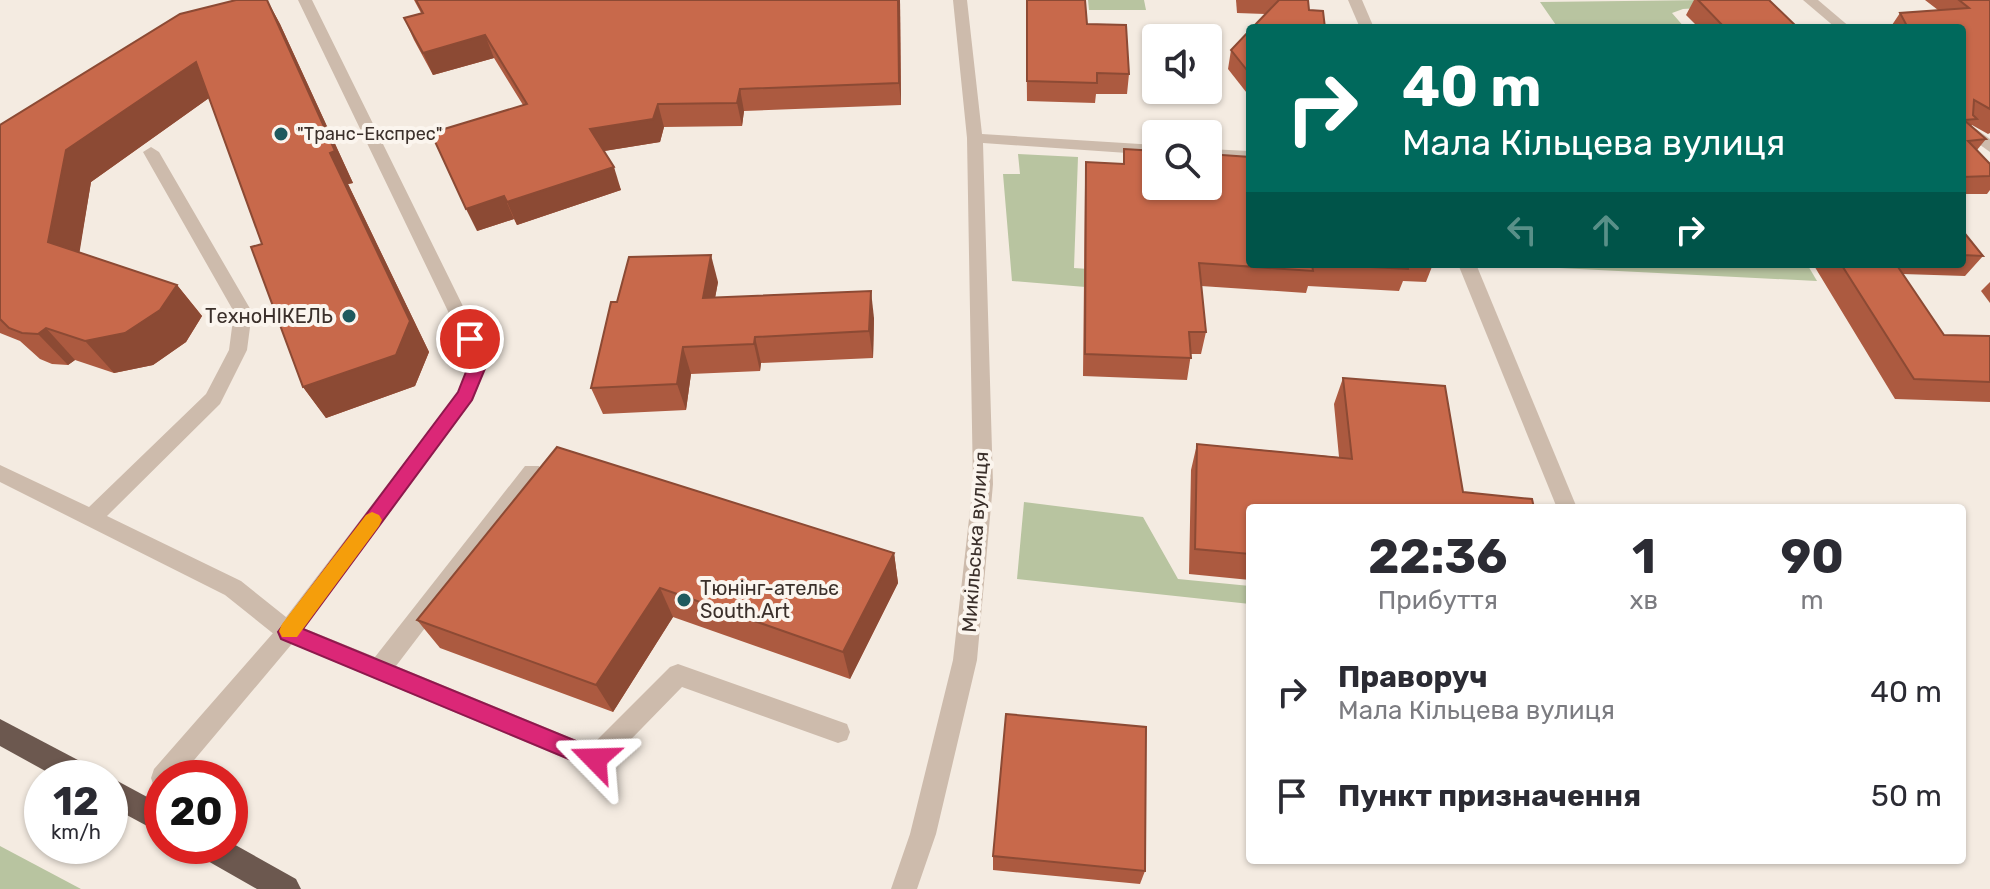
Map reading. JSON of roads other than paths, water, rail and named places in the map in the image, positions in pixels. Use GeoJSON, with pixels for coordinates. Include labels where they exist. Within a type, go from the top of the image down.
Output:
{"type":"FeatureCollection","features":[{"type":"Feature","properties":{"kind":"highway"},"geometry":{"type":"LineString","coordinates":[[0,732],[52,760]]}},
{"type":"Feature","properties":{"kind":"highway"},"geometry":{"type":"LineString","coordinates":[[241,864],[286,889]]}},
{"type":"Feature","properties":{"kind":"street"},"geometry":{"type":"LineString","coordinates":[[178,760],[288,632],[466,395],[480,359],[305,0]]}},
{"type":"Feature","properties":{"kind":"street","name":"Микільська вулиця"},"geometry":{"type":"LineString","coordinates":[[904,889],[923,834],[965,660],[981,499],[975,138],[960,0]]}},
{"type":"Feature","properties":{"kind":"street"},"geometry":{"type":"LineString","coordinates":[[1355,0],[1365,24]]}},
{"type":"Feature","properties":{"kind":"street"},"geometry":{"type":"LineString","coordinates":[[1810,0],[1839,24]]}},
{"type":"Feature","properties":{"kind":"street"},"geometry":{"type":"LineString","coordinates":[[1966,127],[1990,147]]}},
{"type":"Feature","properties":{"kind":"street"},"geometry":{"type":"LineString","coordinates":[[975,138],[1142,149]]}},
{"type":"Feature","properties":{"kind":"street"},"geometry":{"type":"LineString","coordinates":[[93,517],[213,399],[238,350],[243,312],[151,152]]}},
{"type":"Feature","properties":{"kind":"street"},"geometry":{"type":"LineString","coordinates":[[1222,155],[1246,156]]}},
{"type":"Feature","properties":{"kind":"street"},"geometry":{"type":"LineString","coordinates":[[1469,268],[1565,504]]}},
{"type":"Feature","properties":{"kind":"street"},"geometry":{"type":"LineString","coordinates":[[378,671],[532,472]]}},
{"type":"Feature","properties":{"kind":"street"},"geometry":{"type":"LineString","coordinates":[[0,473],[233,588],[288,632],[595,759],[678,675],[838,732]]}},
{"type":"Feature","properties":{"kind":"place","name":"\"Транс-Експрес\""},"geometry":{"type":"Point","coordinates":[281,134]}},
{"type":"Feature","properties":{"kind":"place","name":"ТехноНІКЕЛЬ"},"geometry":{"type":"Point","coordinates":[349,316]}},
{"type":"Feature","properties":{"kind":"place","name":"Тюнінг-ательє South.Art"},"geometry":{"type":"Point","coordinates":[684,600]}}]}
